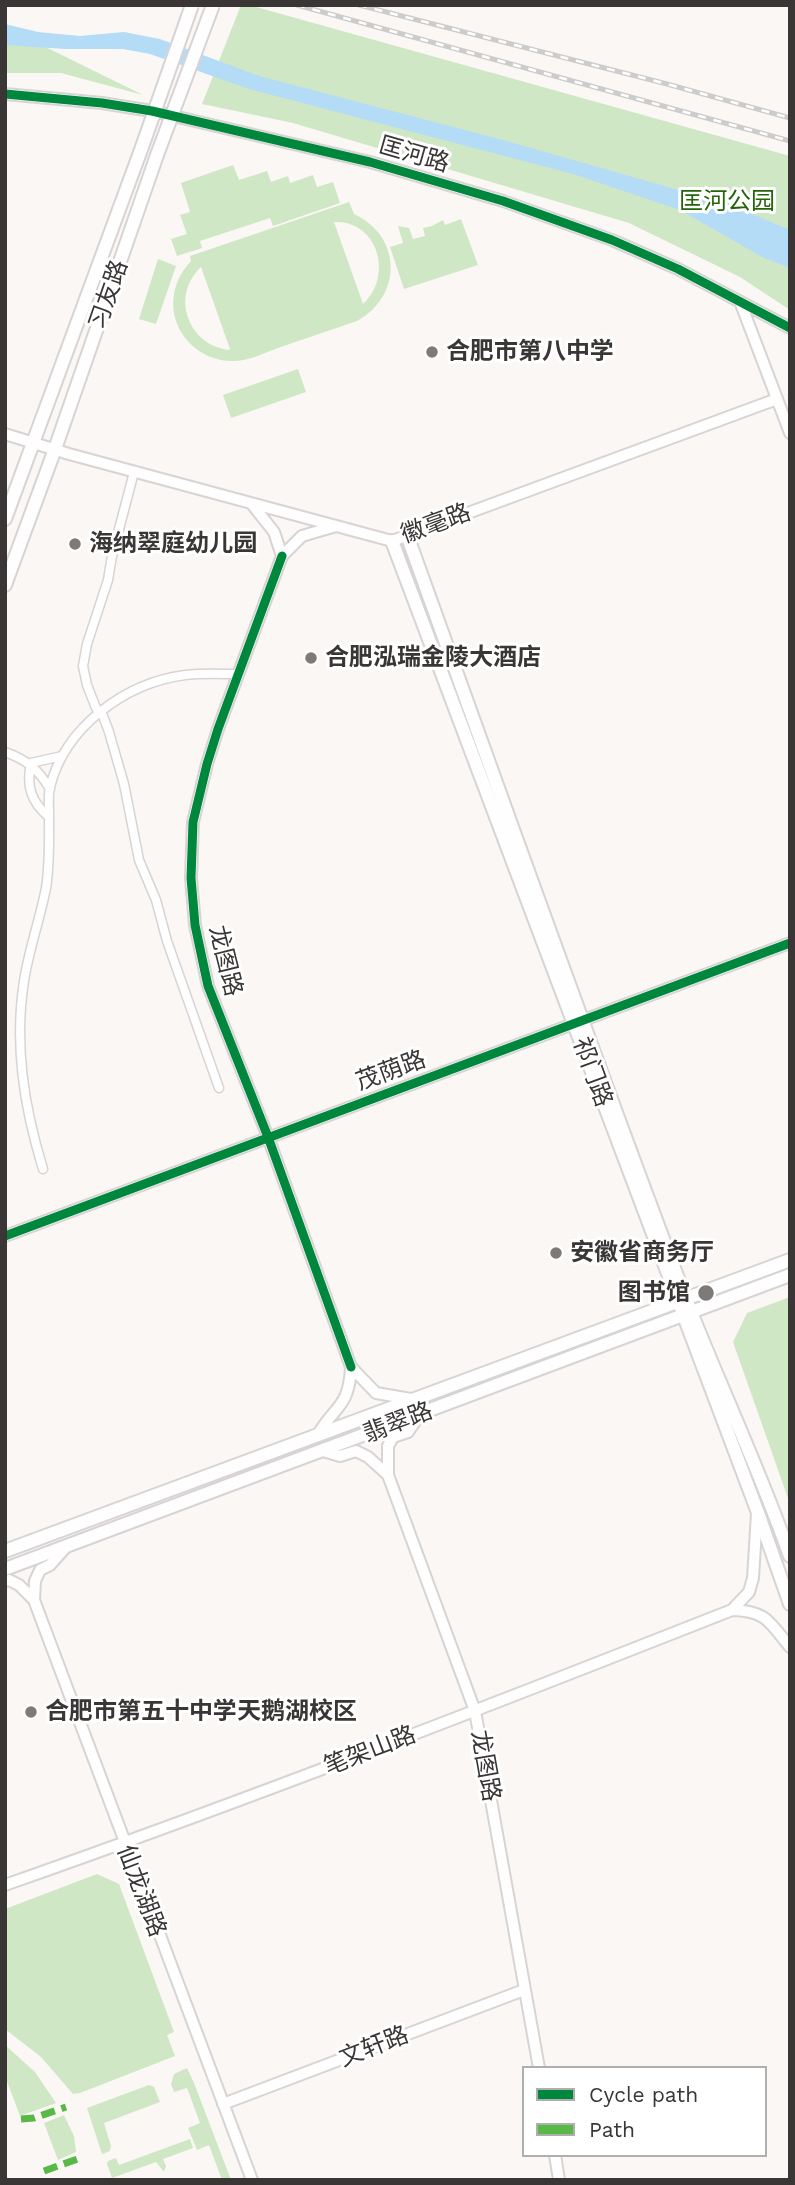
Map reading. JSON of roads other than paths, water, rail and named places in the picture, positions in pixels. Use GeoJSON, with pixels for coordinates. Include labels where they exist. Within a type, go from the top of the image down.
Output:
{"type":"FeatureCollection","features":[{"type":"Feature","properties":{"kind":"main road","name":"习友路"},"geometry":{"type":"LineString","coordinates":[[5,519],[192,5]]}},
{"type":"Feature","properties":{"kind":"main road","name":"习友路"},"geometry":{"type":"LineString","coordinates":[[5,585],[157,155],[214,5]]}},
{"type":"Feature","properties":{"kind":"main road","name":"祁门路"},"geometry":{"type":"LineString","coordinates":[[407,536],[578,1022]]}},
{"type":"Feature","properties":{"kind":"main road","name":"祁门路"},"geometry":{"type":"LineString","coordinates":[[392,541],[578,1022],[682,1300],[790,1604]]}},
{"type":"Feature","properties":{"kind":"main road","name":"翡翠路"},"geometry":{"type":"LineString","coordinates":[[5,1551],[790,1260]]}},
{"type":"Feature","properties":{"kind":"main road","name":"翡翠路"},"geometry":{"type":"LineString","coordinates":[[5,1569],[790,1275]]}},
{"type":"Feature","properties":{"kind":"main road","name":"祁门路"},"geometry":{"type":"LineString","coordinates":[[687,1314],[772,1505],[790,1556]]}},
{"type":"Feature","properties":{"kind":"street","name":"匡河路"},"geometry":{"type":"LineString","coordinates":[[5,94],[102,103],[152,111],[370,162],[503,201],[612,240],[678,269],[790,328]]}},
{"type":"Feature","properties":{"kind":"street"},"geometry":{"type":"LineString","coordinates":[[741,304],[790,433]]}},
{"type":"Feature","properties":{"kind":"street","name":"徽毫路"},"geometry":{"type":"LineString","coordinates":[[5,434],[134,472],[392,541],[777,399]]}},
{"type":"Feature","properties":{"kind":"street"},"geometry":{"type":"LineString","coordinates":[[134,472],[108,580],[90,633],[83,666],[87,685],[109,732],[124,784],[139,860],[156,901],[167,942],[219,1088]]}},
{"type":"Feature","properties":{"kind":"street"},"geometry":{"type":"LineString","coordinates":[[251,503],[275,532],[282,556],[302,536],[338,525]]}},
{"type":"Feature","properties":{"kind":"street","name":"龙图路"},"geometry":{"type":"LineString","coordinates":[[282,556],[218,729],[194,822],[191,878],[195,925],[208,986],[268,1138],[351,1367]]}},
{"type":"Feature","properties":{"kind":"street"},"geometry":{"type":"LineString","coordinates":[[43,1169],[30,1129],[18,1025],[24,979],[46,888],[50,857],[50,789],[62,756],[77,733],[100,713],[139,688],[186,675],[238,674]]}},
{"type":"Feature","properties":{"kind":"street"},"geometry":{"type":"LineString","coordinates":[[5,752],[31,763],[50,789]]}},
{"type":"Feature","properties":{"kind":"street"},"geometry":{"type":"LineString","coordinates":[[31,763],[62,756]]}},
{"type":"Feature","properties":{"kind":"street"},"geometry":{"type":"LineString","coordinates":[[31,763],[31,794],[39,808],[49,817]]}},
{"type":"Feature","properties":{"kind":"street","name":"茂荫路"},"geometry":{"type":"LineString","coordinates":[[5,1236],[790,943]]}},
{"type":"Feature","properties":{"kind":"street"},"geometry":{"type":"LineString","coordinates":[[351,1367],[376,1393],[414,1400]]}},
{"type":"Feature","properties":{"kind":"street"},"geometry":{"type":"LineString","coordinates":[[317,1436],[325,1422],[341,1406],[350,1387],[351,1367]]}},
{"type":"Feature","properties":{"kind":"street"},"geometry":{"type":"LineString","coordinates":[[388,1475],[388,1446],[393,1437],[408,1432],[420,1415]]}},
{"type":"Feature","properties":{"kind":"street"},"geometry":{"type":"LineString","coordinates":[[323,1451],[340,1456],[356,1451],[368,1457],[388,1475]]}},
{"type":"Feature","properties":{"kind":"street","name":"龙图路"},"geometry":{"type":"LineString","coordinates":[[388,1475],[475,1711],[539,2066]]}},
{"type":"Feature","properties":{"kind":"street"},"geometry":{"type":"LineString","coordinates":[[732,1610],[749,1592],[753,1578],[757,1510]]}},
{"type":"Feature","properties":{"kind":"street"},"geometry":{"type":"LineString","coordinates":[[34,1600],[35,1581],[40,1570],[50,1565],[66,1547]]}},
{"type":"Feature","properties":{"kind":"street"},"geometry":{"type":"LineString","coordinates":[[5,1581],[19,1585],[34,1600]]}},
{"type":"Feature","properties":{"kind":"street","name":"仙龙湖路"},"geometry":{"type":"LineString","coordinates":[[34,1600],[252,2180]]}},
{"type":"Feature","properties":{"kind":"street"},"geometry":{"type":"LineString","coordinates":[[732,1610],[756,1612],[768,1621],[790,1647]]}},
{"type":"Feature","properties":{"kind":"street","name":"笔架山路"},"geometry":{"type":"LineString","coordinates":[[5,1885],[124,1844],[732,1610]]}},
{"type":"Feature","properties":{"kind":"street","name":"文轩路"},"geometry":{"type":"LineString","coordinates":[[223,2104],[524,1990]]}},
{"type":"Feature","properties":{"kind":"street"},"geometry":{"type":"LineString","coordinates":[[555,2157],[559,2180]]}},
{"type":"Feature","properties":{"kind":"water"},"geometry":{"type":"Polygon","coordinates":[[[5,24],[38,32],[80,36],[124,32],[160,39],[259,76],[503,140],[731,205],[790,230],[790,268],[762,257],[680,210],[573,174],[249,89],[150,54],[123,49],[5,45],[5,24]]]}},
{"type":"Feature","properties":{"kind":"railway"},"geometry":{"type":"LineString","coordinates":[[297,5],[790,141]]}},
{"type":"Feature","properties":{"kind":"railway"},"geometry":{"type":"LineString","coordinates":[[359,5],[790,118]]}},
{"type":"Feature","properties":{"kind":"place","name":"合肥市第八中学"},"geometry":{"type":"Point","coordinates":[432,352]}},
{"type":"Feature","properties":{"kind":"place","name":"海纳翠庭幼儿园"},"geometry":{"type":"Point","coordinates":[75,544]}},
{"type":"Feature","properties":{"kind":"place","name":"合肥泓瑞金陵大酒店"},"geometry":{"type":"Point","coordinates":[311,658]}},
{"type":"Feature","properties":{"kind":"place","name":"安徽省商务厅"},"geometry":{"type":"Point","coordinates":[556,1253]}},
{"type":"Feature","properties":{"kind":"place","name":"图书馆"},"geometry":{"type":"Point","coordinates":[706,1293]}},
{"type":"Feature","properties":{"kind":"place","name":"合肥市第五十中学天鹅湖校区"},"geometry":{"type":"Point","coordinates":[31,1712]}},
{"type":"Feature","properties":{"kind":"park label","name":"匡河公园"},"geometry":{"type":"Point","coordinates":[727,202]}}]}
